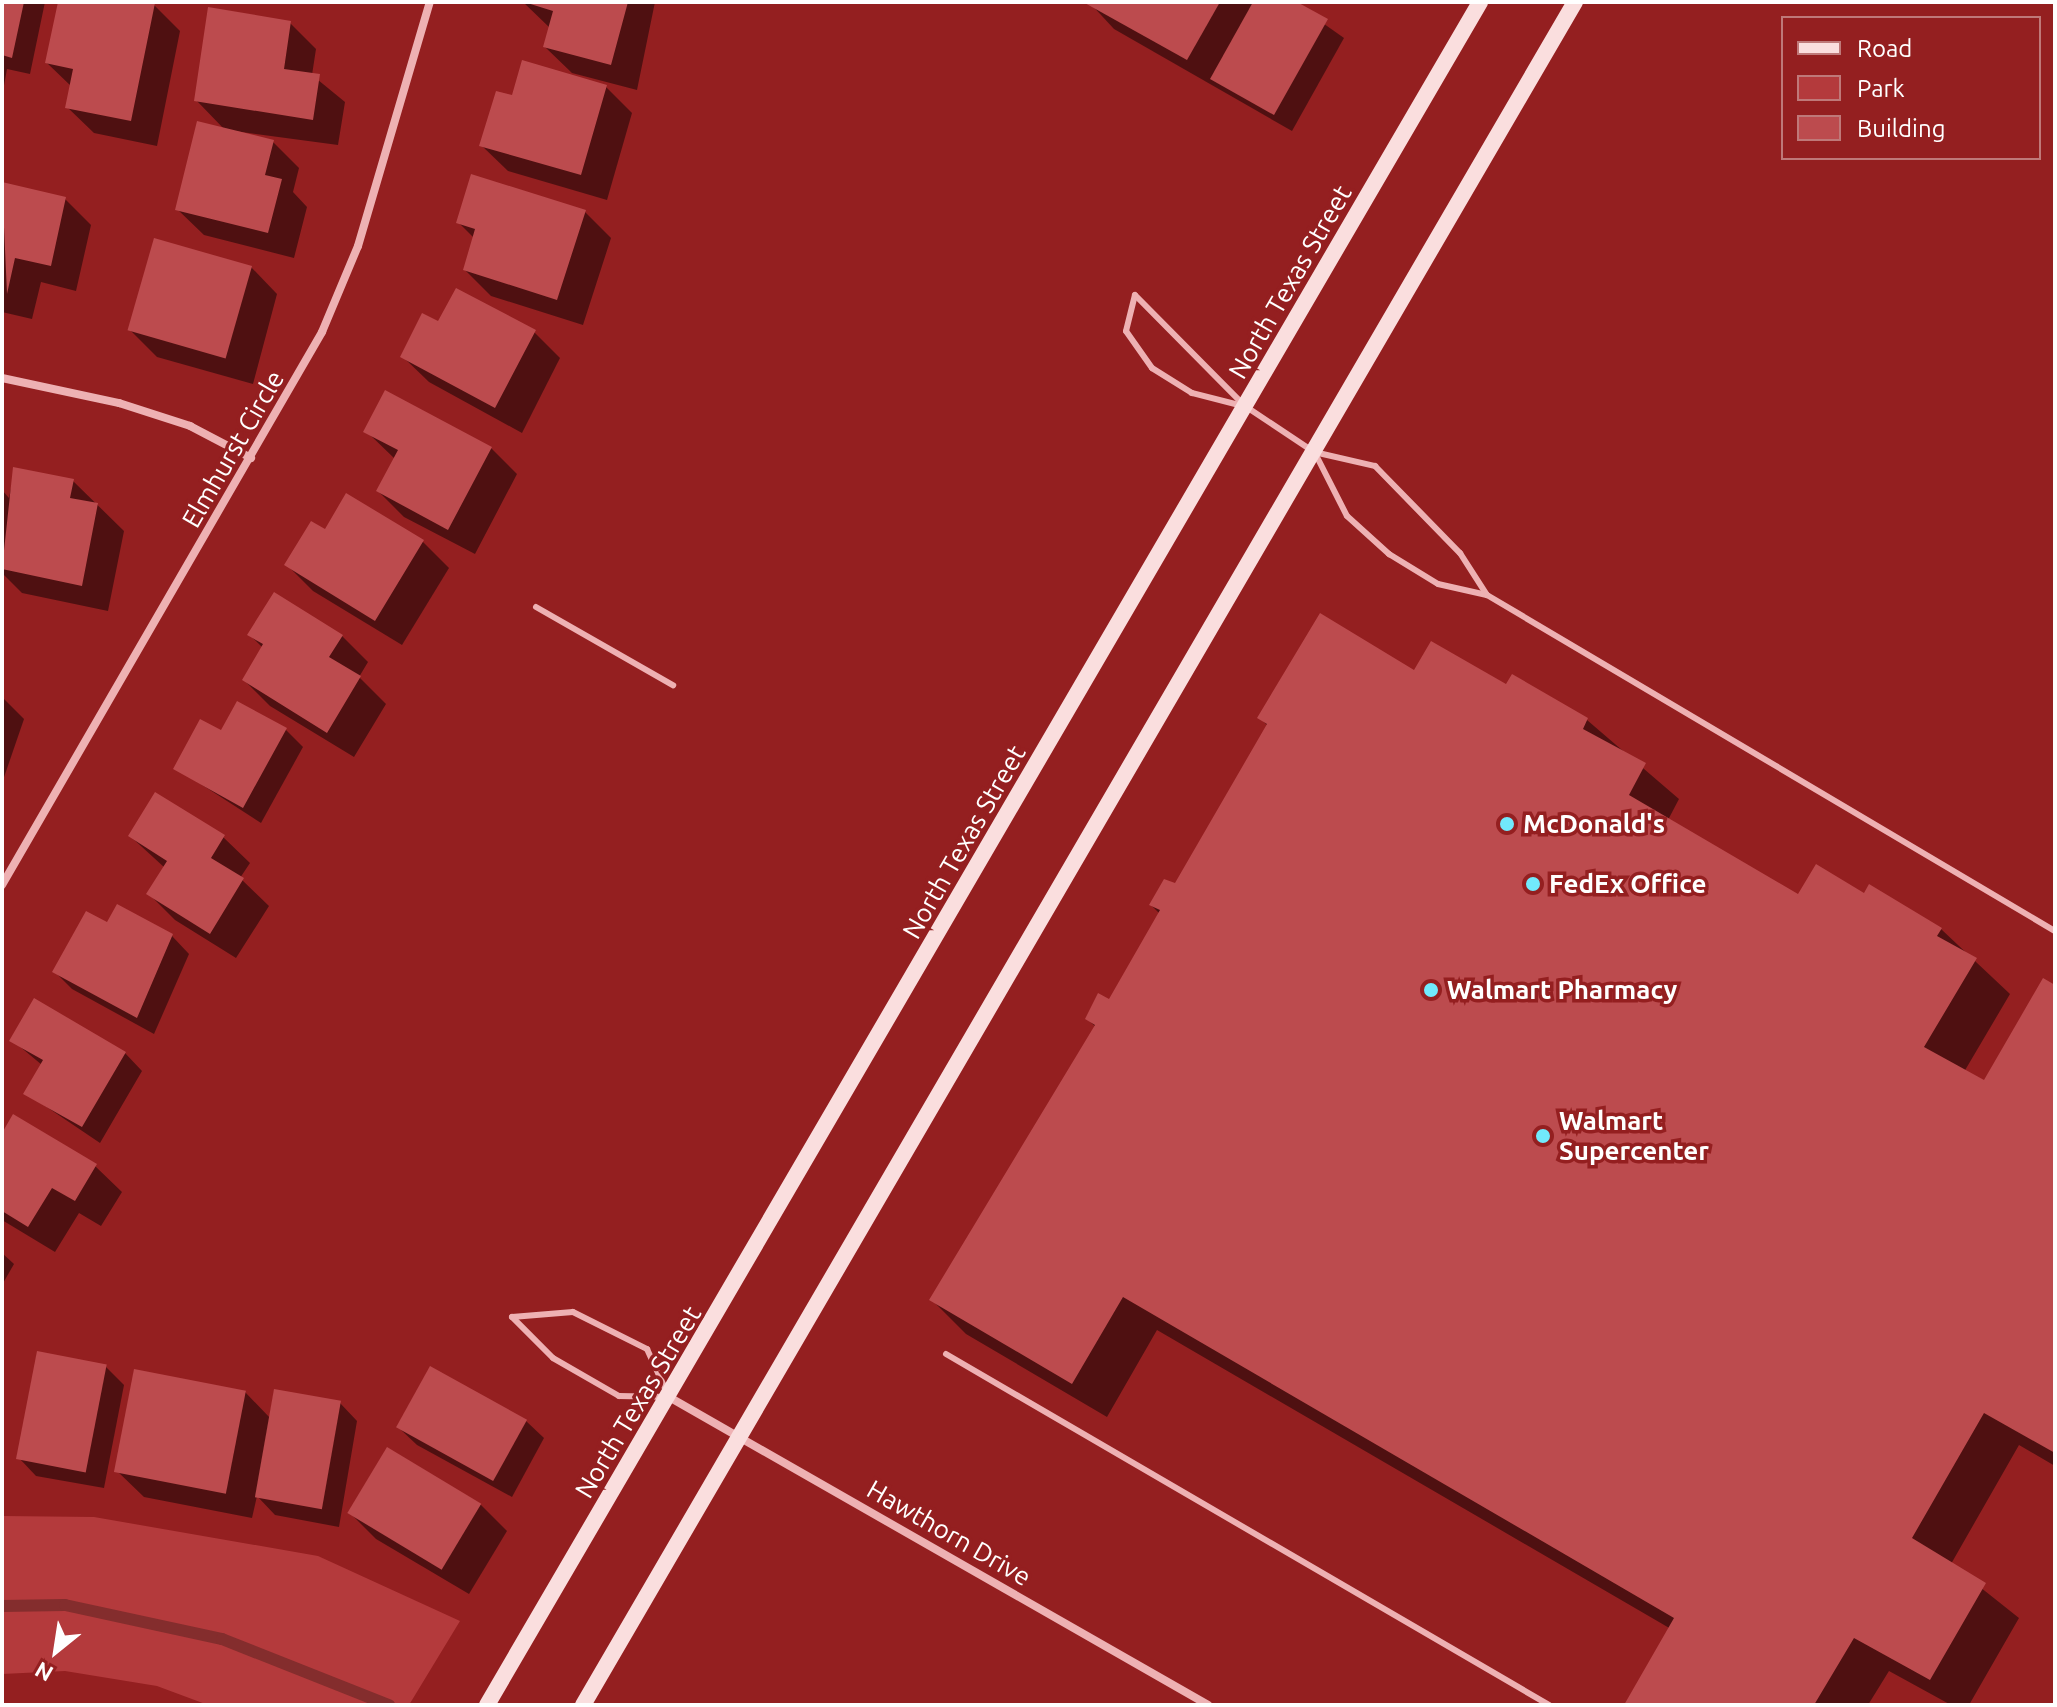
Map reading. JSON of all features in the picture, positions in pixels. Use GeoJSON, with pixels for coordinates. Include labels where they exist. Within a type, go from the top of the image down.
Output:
{"type":"FeatureCollection","features":[{"type":"Feature","properties":{"kind":"main road","name":"North Texas Street"},"geometry":{"type":"LineString","coordinates":[[487,1705],[1480,2]]}},
{"type":"Feature","properties":{"kind":"main road"},"geometry":{"type":"LineString","coordinates":[[583,1705],[1575,2]]}},
{"type":"Feature","properties":{"kind":"street","name":"Elmhurst Circle"},"geometry":{"type":"LineString","coordinates":[[2,885],[322,332],[358,246],[430,2]]}},
{"type":"Feature","properties":{"kind":"street"},"geometry":{"type":"LineString","coordinates":[[2,378],[119,403],[190,426],[251,458]]}},
{"type":"Feature","properties":{"kind":"street","name":"Hawthorn Drive"},"geometry":{"type":"LineString","coordinates":[[669,1397],[1208,1705]]}},
{"type":"Feature","properties":{"kind":"lane"},"geometry":{"type":"LineString","coordinates":[[1245,406],[1192,393],[1152,368],[1126,331],[1135,295],[1210,365],[1245,406],[1314,452],[1375,466],[1460,553],[1487,595]]}},
{"type":"Feature","properties":{"kind":"lane"},"geometry":{"type":"LineString","coordinates":[[1314,452],[1347,516],[1389,554],[1438,584],[1487,595],[2055,931]]}},
{"type":"Feature","properties":{"kind":"lane"},"geometry":{"type":"LineString","coordinates":[[536,607],[673,685]]}},
{"type":"Feature","properties":{"kind":"lane"},"geometry":{"type":"LineString","coordinates":[[573,1312],[598,1324],[647,1349],[669,1397],[619,1396],[553,1358],[512,1317],[573,1312]]}},
{"type":"Feature","properties":{"kind":"lane"},"geometry":{"type":"LineString","coordinates":[[946,1354],[1549,1705]]}},
{"type":"Feature","properties":{"kind":"green space"},"geometry":{"type":"Polygon","coordinates":[[[2,1516],[94,1517],[318,1556],[460,1621],[409,1705],[208,1705],[157,1686],[65,1671],[2,1674],[2,1516]]]}},
{"type":"Feature","properties":{"kind":"building"},"geometry":{"type":"Polygon","coordinates":[[[2,2],[24,2],[12,58],[2,55],[2,2]]]}},
{"type":"Feature","properties":{"kind":"building"},"geometry":{"type":"Polygon","coordinates":[[[58,2],[155,3],[131,121],[65,108],[73,69],[45,63],[58,2]]]}},
{"type":"Feature","properties":{"kind":"building"},"geometry":{"type":"Polygon","coordinates":[[[524,2],[628,2],[611,65],[543,47],[553,11],[524,2]]]}},
{"type":"Feature","properties":{"kind":"building"},"geometry":{"type":"Polygon","coordinates":[[[1083,2],[1220,2],[1187,60],[1083,2]]]}},
{"type":"Feature","properties":{"kind":"building"},"geometry":{"type":"Polygon","coordinates":[[[1253,2],[1297,2],[1328,19],[1274,115],[1210,79],[1253,2]]]}},
{"type":"Feature","properties":{"kind":"building"},"geometry":{"type":"Polygon","coordinates":[[[208,7],[291,21],[284,69],[320,74],[313,120],[194,101],[208,7]]]}},
{"type":"Feature","properties":{"kind":"building"},"geometry":{"type":"Polygon","coordinates":[[[522,60],[607,85],[581,175],[479,146],[496,91],[512,95],[522,60]]]}},
{"type":"Feature","properties":{"kind":"building"},"geometry":{"type":"Polygon","coordinates":[[[197,121],[274,140],[265,175],[282,179],[268,233],[175,210],[197,121]]]}},
{"type":"Feature","properties":{"kind":"building"},"geometry":{"type":"Polygon","coordinates":[[[471,174],[586,210],[557,300],[463,270],[475,229],[456,223],[471,174]]]}},
{"type":"Feature","properties":{"kind":"building"},"geometry":{"type":"Polygon","coordinates":[[[2,182],[66,197],[51,266],[15,258],[7,294],[2,182]]]}},
{"type":"Feature","properties":{"kind":"building"},"geometry":{"type":"Polygon","coordinates":[[[154,238],[252,266],[226,358],[128,330],[154,238]]]}},
{"type":"Feature","properties":{"kind":"building"},"geometry":{"type":"Polygon","coordinates":[[[456,288],[536,330],[495,408],[400,357],[422,313],[438,321],[456,288]]]}},
{"type":"Feature","properties":{"kind":"building"},"geometry":{"type":"Polygon","coordinates":[[[385,390],[492,447],[448,530],[376,491],[398,450],[363,432],[385,390]]]}},
{"type":"Feature","properties":{"kind":"building"},"geometry":{"type":"Polygon","coordinates":[[[13,467],[74,479],[70,498],[98,503],[82,586],[2,569],[13,467]]]}},
{"type":"Feature","properties":{"kind":"building"},"geometry":{"type":"Polygon","coordinates":[[[346,493],[424,540],[375,621],[284,565],[311,521],[325,529],[346,493]]]}},
{"type":"Feature","properties":{"kind":"building"},"geometry":{"type":"Polygon","coordinates":[[[274,592],[343,635],[329,657],[361,676],[327,733],[242,680],[263,644],[247,635],[274,592]]]}},
{"type":"Feature","properties":{"kind":"building","name":"Walmart Supercenter"},"geometry":{"type":"Polygon","coordinates":[[[1320,613],[1414,670],[1431,641],[1506,684],[1512,674],[1588,718],[1583,729],[1646,763],[1629,795],[1798,894],[1816,864],[1864,893],[1869,884],[1942,928],[1937,936],[1977,958],[1924,1047],[1984,1080],[2043,978],[2055,985],[2055,1453],[1984,1413],[1912,1538],[1986,1583],[1930,1680],[1854,1638],[1814,1705],[1624,1705],[1674,1618],[1123,1297],[1072,1384],[929,1300],[1095,1025],[1085,1019],[1098,993],[1109,999],[1160,910],[1149,905],[1164,879],[1175,883],[1267,724],[1257,718],[1320,613]]]}},
{"type":"Feature","properties":{"kind":"building"},"geometry":{"type":"Polygon","coordinates":[[[237,701],[287,728],[243,808],[173,769],[200,719],[221,730],[237,701]]]}},
{"type":"Feature","properties":{"kind":"building"},"geometry":{"type":"Polygon","coordinates":[[[155,792],[225,835],[211,858],[244,878],[210,934],[146,894],[167,861],[128,836],[155,792]]]}},
{"type":"Feature","properties":{"kind":"building"},"geometry":{"type":"Polygon","coordinates":[[[117,904],[173,934],[137,1018],[52,972],[86,911],[107,922],[117,904]]]}},
{"type":"Feature","properties":{"kind":"building"},"geometry":{"type":"Polygon","coordinates":[[[34,998],[126,1052],[82,1127],[23,1094],[43,1060],[9,1041],[34,998]]]}},
{"type":"Feature","properties":{"kind":"building"},"geometry":{"type":"Polygon","coordinates":[[[13,1114],[97,1164],[75,1201],[52,1188],[28,1227],[2,1211],[2,1133],[13,1114]]]}},
{"type":"Feature","properties":{"kind":"building"},"geometry":{"type":"Polygon","coordinates":[[[37,1351],[107,1365],[86,1473],[16,1459],[37,1351]]]}},
{"type":"Feature","properties":{"kind":"building"},"geometry":{"type":"Polygon","coordinates":[[[430,1366],[527,1420],[493,1481],[396,1427],[430,1366]]]}},
{"type":"Feature","properties":{"kind":"building"},"geometry":{"type":"Polygon","coordinates":[[[134,1369],[246,1391],[226,1494],[114,1472],[134,1369]]]}},
{"type":"Feature","properties":{"kind":"building"},"geometry":{"type":"Polygon","coordinates":[[[274,1389],[341,1401],[322,1509],[255,1497],[274,1389]]]}},
{"type":"Feature","properties":{"kind":"building"},"geometry":{"type":"Polygon","coordinates":[[[387,1447],[481,1504],[442,1570],[347,1513],[387,1447]]]}},
{"type":"Feature","properties":{"kind":"waterway"},"geometry":{"type":"LineString","coordinates":[[2,1606],[65,1605],[222,1639],[389,1705]]}},
{"type":"Feature","properties":{"kind":"place","name":"McDonald's"},"geometry":{"type":"Point","coordinates":[1507,824]}},
{"type":"Feature","properties":{"kind":"place","name":"FedEx Office"},"geometry":{"type":"Point","coordinates":[1533,884]}},
{"type":"Feature","properties":{"kind":"place","name":"Walmart Pharmacy"},"geometry":{"type":"Point","coordinates":[1431,990]}},
{"type":"Feature","properties":{"kind":"place","name":"Walmart Supercenter"},"geometry":{"type":"Point","coordinates":[1543,1136]}}]}
